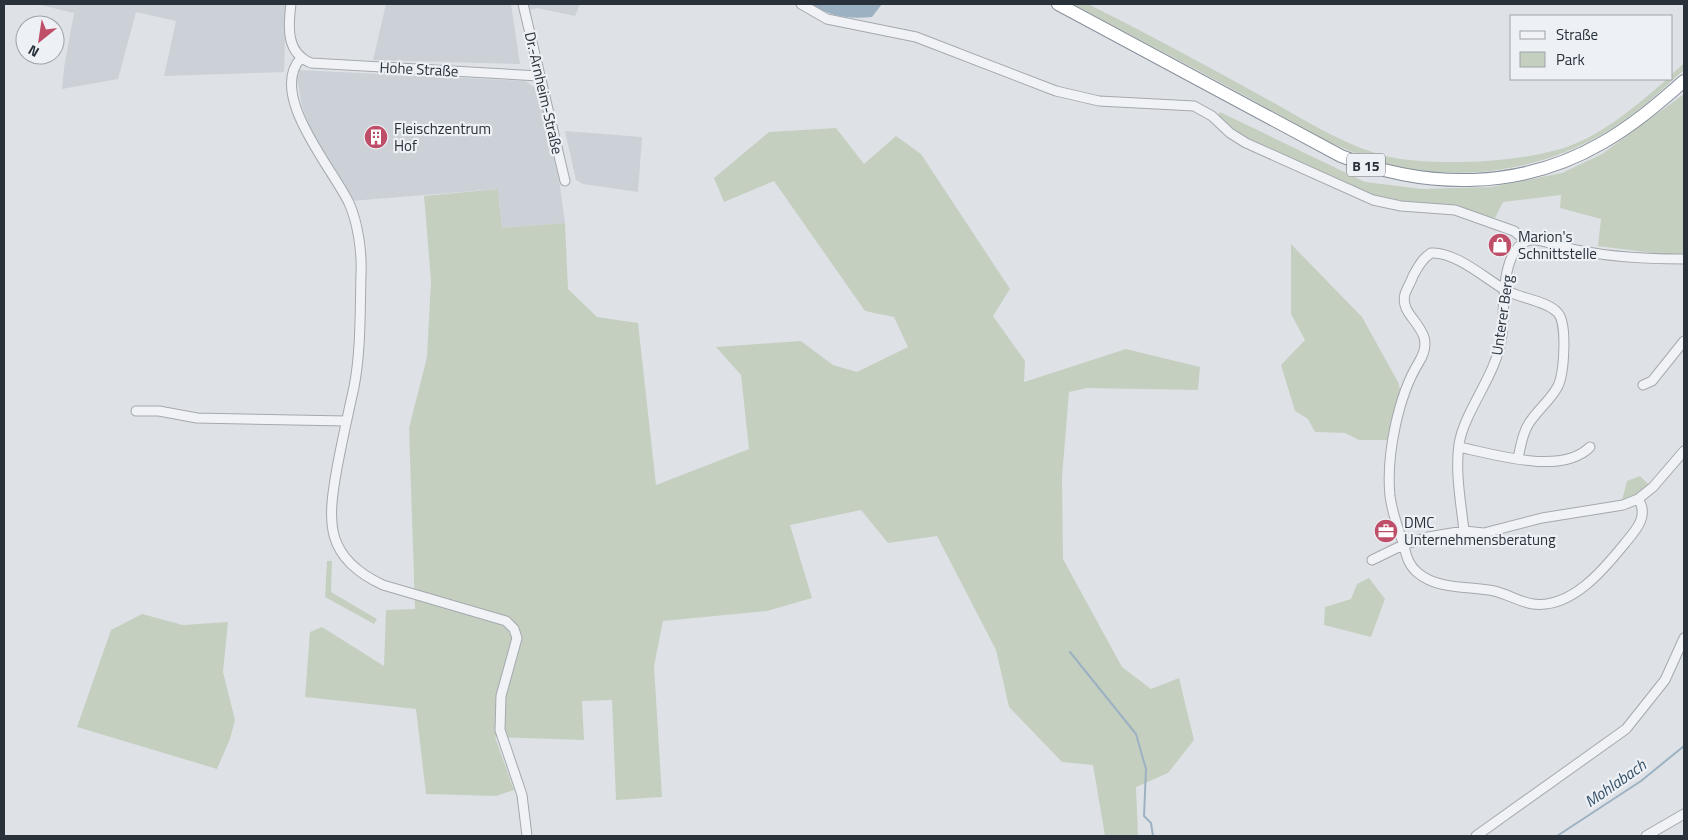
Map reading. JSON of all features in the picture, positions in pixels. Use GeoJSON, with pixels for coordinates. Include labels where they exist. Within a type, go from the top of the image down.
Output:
{"type":"FeatureCollection","features":[{"type":"Feature","properties":{"kind":"highway","name":"B 15"},"geometry":{"type":"LineString","coordinates":[[1058,4],[1316,144],[1366,165],[1427,179],[1459,181],[1491,179],[1555,165],[1590,150],[1620,132],[1684,82]]}},
{"type":"Feature","properties":{"kind":"street"},"geometry":{"type":"LineString","coordinates":[[291,4],[290,42],[294,52],[300,58],[293,67],[290,76],[295,101],[312,146],[348,202],[355,219],[361,268],[354,385],[330,508],[333,535],[342,553],[367,577],[383,585],[506,621],[514,629],[517,638],[501,696],[500,730],[522,795],[527,836]]}},
{"type":"Feature","properties":{"kind":"street","name":"Dr.-Arnheim-Straße"},"geometry":{"type":"LineString","coordinates":[[523,4],[565,181]]}},
{"type":"Feature","properties":{"kind":"street"},"geometry":{"type":"LineString","coordinates":[[801,4],[827,19],[916,37],[1056,91],[1078,97],[1147,106],[1194,106],[1212,116],[1230,133],[1246,144],[1373,200],[1421,209],[1455,210],[1514,231],[1526,241],[1538,240],[1562,247],[1600,253],[1684,259]]}},
{"type":"Feature","properties":{"kind":"street","name":"Hohe Straße"},"geometry":{"type":"LineString","coordinates":[[300,58],[311,63],[539,76]]}},
{"type":"Feature","properties":{"kind":"street","name":"Unterer Berg"},"geometry":{"type":"LineString","coordinates":[[1464,531],[1457,463],[1459,447],[1468,421],[1496,360],[1502,338],[1502,310],[1511,257],[1514,250],[1526,241]]}},
{"type":"Feature","properties":{"kind":"street"},"geometry":{"type":"LineString","coordinates":[[1518,458],[1526,428],[1552,394],[1560,380],[1563,323],[1559,313],[1553,308],[1505,290],[1452,257],[1439,252],[1431,253],[1424,258],[1405,294],[1407,310],[1420,326],[1425,341],[1424,352],[1402,401],[1389,475],[1392,507],[1407,560],[1418,573],[1435,583],[1497,592],[1524,603],[1536,605],[1554,603],[1589,584],[1622,547],[1642,520],[1642,505],[1638,499]]}},
{"type":"Feature","properties":{"kind":"street"},"geometry":{"type":"LineString","coordinates":[[1644,384],[1652,382],[1684,342]]}},
{"type":"Feature","properties":{"kind":"street"},"geometry":{"type":"LineString","coordinates":[[136,411],[159,411],[197,418],[346,421]]}},
{"type":"Feature","properties":{"kind":"street"},"geometry":{"type":"LineString","coordinates":[[1459,447],[1538,462],[1566,459],[1590,447]]}},
{"type":"Feature","properties":{"kind":"street"},"geometry":{"type":"LineString","coordinates":[[1372,560],[1403,544],[1428,537],[1464,531],[1475,533],[1495,531],[1542,518],[1623,505],[1638,499],[1653,487],[1684,451]]}},
{"type":"Feature","properties":{"kind":"street"},"geometry":{"type":"LineString","coordinates":[[1476,836],[1626,729],[1665,680],[1684,638]]}},
{"type":"Feature","properties":{"kind":"street"},"geometry":{"type":"LineString","coordinates":[[1646,836],[1684,814]]}},
{"type":"Feature","properties":{"kind":"shaded area"},"geometry":{"type":"Polygon","coordinates":[[[36,4],[286,4],[284,72],[164,76],[176,21],[136,12],[118,79],[62,89],[74,13],[36,4]]]}},
{"type":"Feature","properties":{"kind":"shaded area"},"geometry":{"type":"Polygon","coordinates":[[[386,4],[511,4],[520,64],[373,60],[386,4]]]}},
{"type":"Feature","properties":{"kind":"shaded area"},"geometry":{"type":"Polygon","coordinates":[[[529,4],[580,4],[575,16],[537,8],[530,10],[529,4]]]}},
{"type":"Feature","properties":{"kind":"shaded area"},"geometry":{"type":"Polygon","coordinates":[[[298,70],[525,81],[538,90],[559,180],[565,223],[502,228],[498,189],[351,201],[312,134],[302,106],[296,73],[298,70]]]}},
{"type":"Feature","properties":{"kind":"shaded area"},"geometry":{"type":"Polygon","coordinates":[[[565,131],[642,137],[638,192],[583,184],[576,180],[565,131]]]}},
{"type":"Feature","properties":{"kind":"green space"},"geometry":{"type":"Polygon","coordinates":[[[1073,4],[1088,4],[1344,141],[1378,154],[1395,158],[1434,162],[1480,161],[1525,157],[1564,148],[1606,127],[1666,80],[1673,80],[1626,119],[1596,137],[1565,152],[1532,163],[1498,170],[1463,173],[1428,171],[1394,165],[1360,155],[1304,129],[1073,4]]]}},
{"type":"Feature","properties":{"kind":"green space"},"geometry":{"type":"Polygon","coordinates":[[[1684,63],[1684,70],[1673,80],[1673,73],[1684,63]]]}},
{"type":"Feature","properties":{"kind":"green space"},"geometry":{"type":"Polygon","coordinates":[[[1684,94],[1684,254],[1661,254],[1598,246],[1601,219],[1560,208],[1561,195],[1503,202],[1495,218],[1451,208],[1433,207],[1372,196],[1243,138],[1217,117],[1220,112],[1365,182],[1422,189],[1492,187],[1562,173],[1602,154],[1684,94]]]}},
{"type":"Feature","properties":{"kind":"green space"},"geometry":{"type":"Polygon","coordinates":[[[836,128],[864,164],[896,136],[921,154],[1010,289],[993,316],[1025,361],[1024,382],[1126,349],[1200,367],[1198,390],[1087,388],[1069,392],[1062,477],[1063,559],[1122,667],[1151,689],[1179,678],[1194,740],[1168,773],[1136,787],[1138,836],[1105,836],[1093,765],[1062,762],[1009,707],[996,650],[937,536],[888,543],[861,510],[790,525],[812,598],[767,611],[663,621],[654,666],[662,797],[616,800],[612,700],[582,701],[584,740],[495,737],[514,790],[496,796],[426,794],[416,709],[305,697],[310,632],[322,627],[384,666],[386,610],[415,609],[409,428],[427,357],[431,281],[424,196],[498,189],[502,228],[565,223],[568,289],[597,317],[638,323],[656,485],[749,449],[741,375],[716,347],[801,341],[833,365],[857,372],[908,347],[894,317],[865,311],[774,181],[724,202],[714,178],[769,132],[836,128]]]}},
{"type":"Feature","properties":{"kind":"green space"},"geometry":{"type":"Polygon","coordinates":[[[1291,244],[1362,317],[1398,382],[1401,393],[1391,440],[1359,440],[1345,433],[1315,432],[1308,419],[1295,411],[1281,365],[1305,340],[1291,314],[1291,244]]]}},
{"type":"Feature","properties":{"kind":"green space"},"geometry":{"type":"Polygon","coordinates":[[[1640,476],[1648,484],[1637,494],[1622,500],[1627,481],[1640,476]]]}},
{"type":"Feature","properties":{"kind":"green space"},"geometry":{"type":"Polygon","coordinates":[[[327,561],[332,561],[331,592],[377,619],[374,624],[325,597],[327,561]]]}},
{"type":"Feature","properties":{"kind":"green space"},"geometry":{"type":"Polygon","coordinates":[[[1369,578],[1385,599],[1371,637],[1324,625],[1325,607],[1351,599],[1357,584],[1369,578]]]}},
{"type":"Feature","properties":{"kind":"green space"},"geometry":{"type":"Polygon","coordinates":[[[142,614],[183,625],[228,622],[223,672],[235,720],[230,739],[217,769],[77,727],[111,630],[142,614]]]}},
{"type":"Feature","properties":{"kind":"water"},"geometry":{"type":"Polygon","coordinates":[[[811,4],[882,4],[872,17],[856,18],[826,12],[811,4]]]}},
{"type":"Feature","properties":{"kind":"waterway"},"geometry":{"type":"LineString","coordinates":[[1070,652],[1136,734],[1146,769],[1144,816],[1151,823],[1153,836]]}},
{"type":"Feature","properties":{"kind":"waterway","name":"Mohlabach"},"geometry":{"type":"LineString","coordinates":[[1684,683],[1684,688]]}},
{"type":"Feature","properties":{"kind":"waterway","name":"Mohlabach"},"geometry":{"type":"LineString","coordinates":[[1557,836],[1641,781],[1684,746]]}},
{"type":"Feature","properties":{"kind":"place","name":"Fleischzentrum Hof"},"geometry":{"type":"Point","coordinates":[376,137]}},
{"type":"Feature","properties":{"kind":"place","name":"Marion's Schnittstelle"},"geometry":{"type":"Point","coordinates":[1500,245]}},
{"type":"Feature","properties":{"kind":"place","name":"DMC Unternehmensberatung"},"geometry":{"type":"Point","coordinates":[1386,531]}}]}
